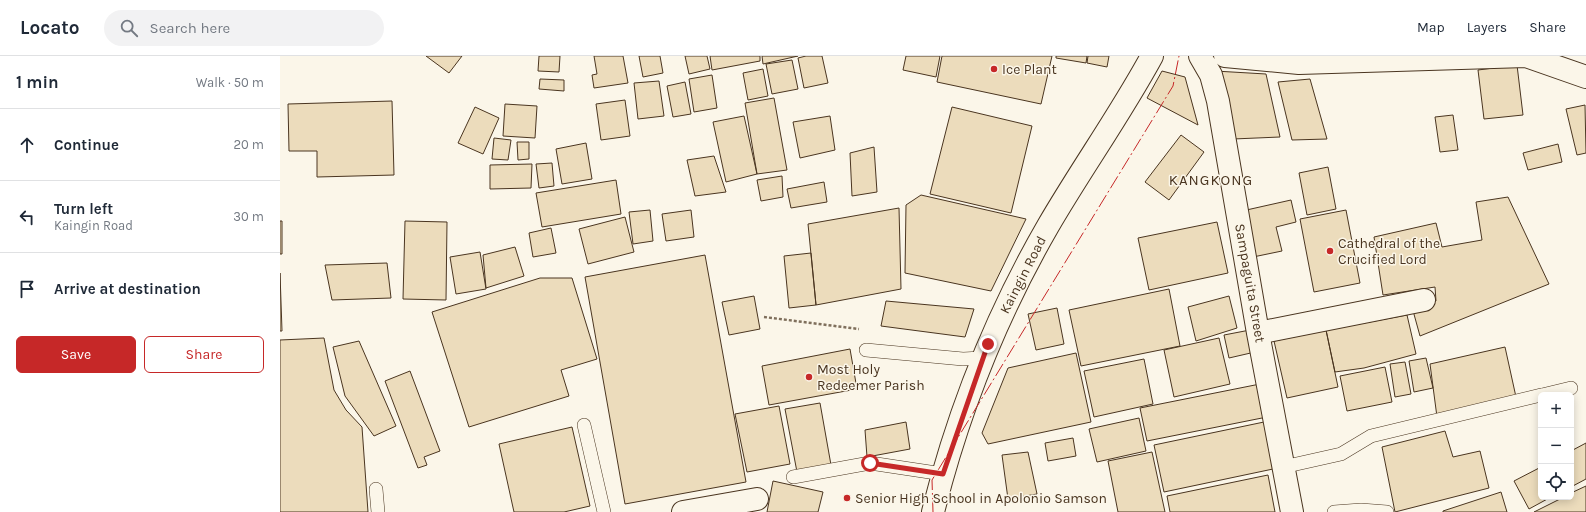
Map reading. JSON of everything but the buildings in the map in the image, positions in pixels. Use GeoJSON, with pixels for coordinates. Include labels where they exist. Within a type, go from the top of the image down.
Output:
{"type":"FeatureCollection","features":[{"type":"Feature","properties":{"kind":"street","name":"Kaingin Road"},"geometry":{"type":"LineString","coordinates":[[933,512],[943,474],[982,358],[1014,289],[1048,227],[1136,85],[1152,56]]}},
{"type":"Feature","properties":{"kind":"street","name":"Sampaguita Street"},"geometry":{"type":"LineString","coordinates":[[1200,56],[1211,75],[1218,101],[1258,333],[1292,512]]}},
{"type":"Feature","properties":{"kind":"street"},"geometry":{"type":"LineString","coordinates":[[1225,56],[1299,63],[1526,56],[1586,77]]}},
{"type":"Feature","properties":{"kind":"street"},"geometry":{"type":"LineString","coordinates":[[1258,333],[1424,300]]}},
{"type":"Feature","properties":{"kind":"street"},"geometry":{"type":"LineString","coordinates":[[683,512],[757,499]]}},
{"type":"Feature","properties":{"kind":"lane"},"geometry":{"type":"LineString","coordinates":[[866,350],[963,358],[982,358]]}},
{"type":"Feature","properties":{"kind":"lane"},"geometry":{"type":"LineString","coordinates":[[1554,392],[1571,388]]}},
{"type":"Feature","properties":{"kind":"lane"},"geometry":{"type":"LineString","coordinates":[[1283,467],[1341,454],[1371,436],[1538,396]]}},
{"type":"Feature","properties":{"kind":"lane"},"geometry":{"type":"LineString","coordinates":[[584,425],[604,512]]}},
{"type":"Feature","properties":{"kind":"lane"},"geometry":{"type":"LineString","coordinates":[[793,477],[870,463],[943,474]]}},
{"type":"Feature","properties":{"kind":"lane"},"geometry":{"type":"LineString","coordinates":[[376,489],[378,512]]}},
{"type":"Feature","properties":{"kind":"lane"},"geometry":{"type":"LineString","coordinates":[[1334,512],[1361,510],[1387,512]]}},
{"type":"Feature","properties":{"kind":"power"},"geometry":{"type":"LineString","coordinates":[[933,512],[932,480],[1173,86],[1179,56]]}},
{"type":"Feature","properties":{"kind":"place","name":"Ice Plant"},"geometry":{"type":"Point","coordinates":[994,69]}},
{"type":"Feature","properties":{"kind":"place","name":"Cathedral of the Crucified Lord"},"geometry":{"type":"Point","coordinates":[1330,251]}},
{"type":"Feature","properties":{"kind":"place","name":"Most Holy Redeemer Parish"},"geometry":{"type":"Point","coordinates":[809,377]}},
{"type":"Feature","properties":{"kind":"place","name":"Senior High School in Apolonio Samson"},"geometry":{"type":"Point","coordinates":[847,498]}},
{"type":"Feature","properties":{"kind":"district","name":"KANGKONG"},"geometry":{"type":"Point","coordinates":[1211,180]}},
{"type":"Feature","properties":{"kind":"route"},"geometry":{"type":"LineString","coordinates":[[870,463],[943,474],[988,344]]}}]}
